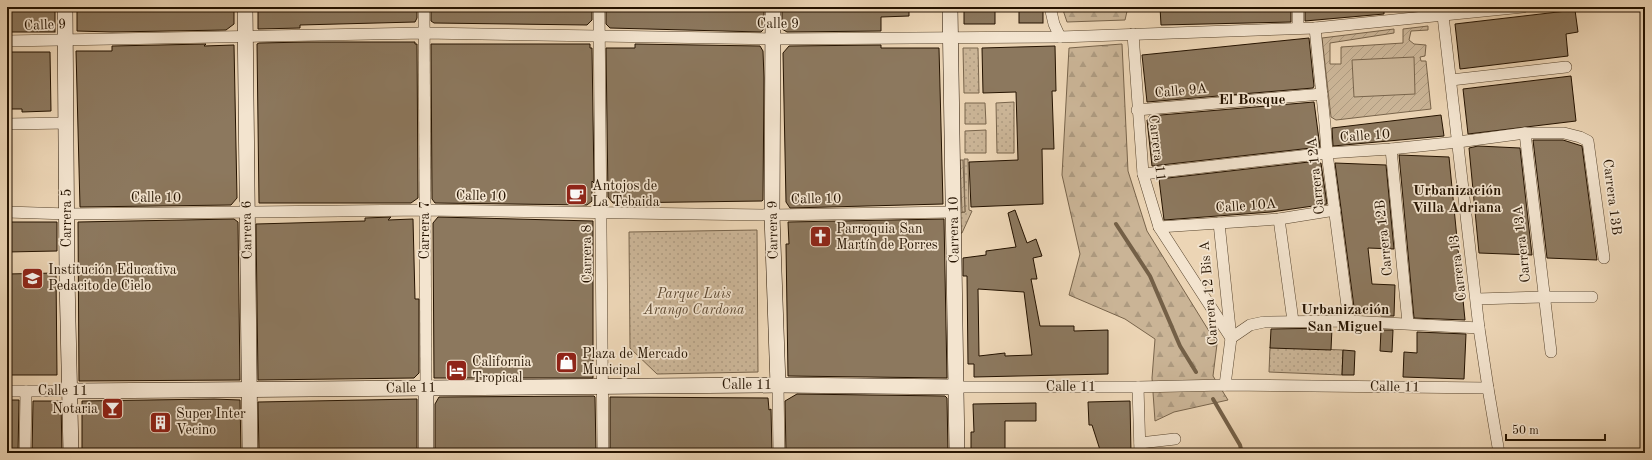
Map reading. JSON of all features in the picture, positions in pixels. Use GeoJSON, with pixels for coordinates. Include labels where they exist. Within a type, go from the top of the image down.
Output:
{"type":"FeatureCollection","features":[{"type":"Feature","properties":{"kind":"main road","name":"Carrera 5"},"geometry":{"type":"LineString","coordinates":[[65,7],[68,214],[67,278],[71,453]]}},
{"type":"Feature","properties":{"kind":"main road","name":"Carrera 6"},"geometry":{"type":"LineString","coordinates":[[245,7],[250,453]]}},
{"type":"Feature","properties":{"kind":"main road","name":"Carrera 9"},"geometry":{"type":"LineString","coordinates":[[773,7],[772,215],[778,385]]}},
{"type":"Feature","properties":{"kind":"main road","name":"Carrera 10"},"geometry":{"type":"LineString","coordinates":[[950,7],[957,453]]}},
{"type":"Feature","properties":{"kind":"main road","name":"Calle 11"},"geometry":{"type":"LineString","coordinates":[[70,391],[778,385],[956,387]]}},
{"type":"Feature","properties":{"kind":"main road","name":"Carrera 7"},"geometry":{"type":"LineString","coordinates":[[426,387],[426,453]]}},
{"type":"Feature","properties":{"kind":"street","name":"Carrera 7"},"geometry":{"type":"LineString","coordinates":[[424,7],[426,387]]}},
{"type":"Feature","properties":{"kind":"street","name":"Carrera 8"},"geometry":{"type":"LineString","coordinates":[[599,7],[604,386],[603,453]]}},
{"type":"Feature","properties":{"kind":"street"},"geometry":{"type":"LineString","coordinates":[[1050,7],[1054,24],[1060,37]]}},
{"type":"Feature","properties":{"kind":"street"},"geometry":{"type":"LineString","coordinates":[[1298,7],[1298,28]]}},
{"type":"Feature","properties":{"kind":"street","name":"Calle 9"},"geometry":{"type":"LineString","coordinates":[[7,41],[246,35],[424,33],[773,39],[950,39],[1060,37],[1315,28],[1442,11],[1524,7]]}},
{"type":"Feature","properties":{"kind":"street","name":"Carrera 13"},"geometry":{"type":"LineString","coordinates":[[1442,11],[1477,299],[1479,328],[1499,453]]}},
{"type":"Feature","properties":{"kind":"street","name":"Carrera 12A"},"geometry":{"type":"LineString","coordinates":[[1315,28],[1326,153],[1349,321]]}},
{"type":"Feature","properties":{"kind":"street","name":"Carrera 11"},"geometry":{"type":"LineString","coordinates":[[1134,34],[1137,110],[1143,174],[1160,227],[1231,338]]}},
{"type":"Feature","properties":{"kind":"street"},"geometry":{"type":"LineString","coordinates":[[1451,80],[1566,67]]}},
{"type":"Feature","properties":{"kind":"street","name":"Calle 9A"},"geometry":{"type":"LineString","coordinates":[[1137,110],[1322,94]]}},
{"type":"Feature","properties":{"kind":"street"},"geometry":{"type":"LineString","coordinates":[[7,124],[67,123]]}},
{"type":"Feature","properties":{"kind":"street","name":"Calle 10"},"geometry":{"type":"LineString","coordinates":[[1143,174],[1326,153],[1390,149],[1458,142],[1525,133],[1564,133],[1580,137],[1588,141]]}},
{"type":"Feature","properties":{"kind":"street","name":"Carrera 13A"},"geometry":{"type":"LineString","coordinates":[[1525,133],[1543,296],[1551,352]]}},
{"type":"Feature","properties":{"kind":"street","name":"Carrera 13B"},"geometry":{"type":"LineString","coordinates":[[1588,141],[1604,258]]}},
{"type":"Feature","properties":{"kind":"street","name":"Carrera 12B"},"geometry":{"type":"LineString","coordinates":[[1390,149],[1408,323]]}},
{"type":"Feature","properties":{"kind":"street","name":"Calle 10"},"geometry":{"type":"LineString","coordinates":[[7,212],[68,214],[425,210],[772,215],[954,212]]}},
{"type":"Feature","properties":{"kind":"street","name":"Calle 10A"},"geometry":{"type":"LineString","coordinates":[[1160,227],[1279,219],[1335,210]]}},
{"type":"Feature","properties":{"kind":"street"},"geometry":{"type":"LineString","coordinates":[[1279,219],[1293,321]]}},
{"type":"Feature","properties":{"kind":"street","name":"Carrera 12 Bis A"},"geometry":{"type":"LineString","coordinates":[[1219,223],[1231,338],[1225,385]]}},
{"type":"Feature","properties":{"kind":"street"},"geometry":{"type":"LineString","coordinates":[[1477,299],[1543,296],[1592,297]]}},
{"type":"Feature","properties":{"kind":"street"},"geometry":{"type":"LineString","coordinates":[[1231,338],[1250,325],[1264,322],[1349,321],[1479,328]]}},
{"type":"Feature","properties":{"kind":"street","name":"Carrera 9"},"geometry":{"type":"LineString","coordinates":[[778,385],[779,453]]}},
{"type":"Feature","properties":{"kind":"street","name":"Calle 11"},"geometry":{"type":"LineString","coordinates":[[956,387],[1138,387],[1225,385],[1488,388]]}},
{"type":"Feature","properties":{"kind":"street"},"geometry":{"type":"LineString","coordinates":[[1138,387],[1140,448],[1175,439]]}},
{"type":"Feature","properties":{"kind":"street","name":"Calle 11"},"geometry":{"type":"LineString","coordinates":[[7,391],[70,391]]}},
{"type":"Feature","properties":{"kind":"street"},"geometry":{"type":"LineString","coordinates":[[26,391],[26,453]]}},
{"type":"Feature","properties":{"kind":"green space"},"geometry":{"type":"Polygon","coordinates":[[[1062,7],[1128,7],[1125,20],[1067,22],[1062,7]]]}},
{"type":"Feature","properties":{"kind":"green space"},"geometry":{"type":"Polygon","coordinates":[[[1428,26],[1428,30],[1411,31],[1409,40],[1414,44],[1426,45],[1425,56],[1420,57],[1421,61],[1426,61],[1431,109],[1336,120],[1331,117],[1322,38],[1394,29],[1394,33],[1330,43],[1330,64],[1341,64],[1341,47],[1403,43],[1403,29],[1428,26]]]}},
{"type":"Feature","properties":{"kind":"green space"},"geometry":{"type":"Polygon","coordinates":[[[1122,44],[1128,171],[1147,231],[1217,344],[1213,376],[1228,400],[1174,412],[1155,421],[1152,378],[1155,339],[1125,319],[1069,295],[1080,254],[1062,175],[1069,48],[1122,44]]]}},
{"type":"Feature","properties":{"kind":"green space"},"geometry":{"type":"Polygon","coordinates":[[[963,48],[978,48],[979,93],[964,93],[963,48]]]}},
{"type":"Feature","properties":{"kind":"green space"},"geometry":{"type":"Polygon","coordinates":[[[1414,57],[1415,94],[1354,97],[1352,60],[1414,57]]]}},
{"type":"Feature","properties":{"kind":"green space"},"geometry":{"type":"Polygon","coordinates":[[[1014,102],[1014,153],[997,153],[996,103],[1014,102]]]}},
{"type":"Feature","properties":{"kind":"green space"},"geometry":{"type":"Polygon","coordinates":[[[965,103],[985,103],[986,124],[965,124],[965,103]]]}},
{"type":"Feature","properties":{"kind":"green space"},"geometry":{"type":"Polygon","coordinates":[[[986,130],[986,153],[965,153],[965,131],[986,130]]]}},
{"type":"Feature","properties":{"kind":"green space"},"geometry":{"type":"Polygon","coordinates":[[[964,159],[968,159],[969,210],[972,211],[962,233],[960,233],[960,213],[965,212],[964,159]]]}},
{"type":"Feature","properties":{"kind":"green space"},"geometry":{"type":"Polygon","coordinates":[[[960,160],[963,160],[965,212],[962,212],[960,160]]]}},
{"type":"Feature","properties":{"kind":"green space","name":"Parque Luis Arango Cardona"},"geometry":{"type":"Polygon","coordinates":[[[757,230],[758,372],[657,374],[630,348],[629,232],[757,230]]]}},
{"type":"Feature","properties":{"kind":"green space"},"geometry":{"type":"Polygon","coordinates":[[[1270,347],[1343,350],[1342,375],[1269,372],[1270,347]]]}},
{"type":"Feature","properties":{"kind":"building"},"geometry":{"type":"Polygon","coordinates":[[[7,7],[55,7],[55,32],[7,32],[7,7]]]}},
{"type":"Feature","properties":{"kind":"building"},"geometry":{"type":"Polygon","coordinates":[[[77,7],[234,7],[234,24],[226,30],[112,32],[77,31],[77,7]]]}},
{"type":"Feature","properties":{"kind":"building"},"geometry":{"type":"Polygon","coordinates":[[[258,7],[417,7],[417,18],[415,22],[300,25],[300,28],[258,29],[258,7]]]}},
{"type":"Feature","properties":{"kind":"building"},"geometry":{"type":"Polygon","coordinates":[[[431,7],[592,7],[592,20],[587,25],[434,23],[431,21],[431,7]]]}},
{"type":"Feature","properties":{"kind":"building"},"geometry":{"type":"Polygon","coordinates":[[[606,7],[764,7],[764,24],[761,32],[610,28],[606,24],[606,7]]]}},
{"type":"Feature","properties":{"kind":"building"},"geometry":{"type":"Polygon","coordinates":[[[782,7],[909,7],[909,16],[881,17],[881,31],[787,32],[782,29],[782,7]]]}},
{"type":"Feature","properties":{"kind":"building"},"geometry":{"type":"Polygon","coordinates":[[[983,7],[995,7],[995,24],[964,24],[964,9],[983,9],[983,7]]]}},
{"type":"Feature","properties":{"kind":"building"},"geometry":{"type":"Polygon","coordinates":[[[1019,7],[1043,7],[1043,23],[1019,23],[1019,7]]]}},
{"type":"Feature","properties":{"kind":"building"},"geometry":{"type":"Polygon","coordinates":[[[1160,7],[1291,7],[1291,22],[1161,25],[1160,7]]]}},
{"type":"Feature","properties":{"kind":"building"},"geometry":{"type":"Polygon","coordinates":[[[1305,7],[1384,7],[1384,14],[1305,21],[1305,7]]]}},
{"type":"Feature","properties":{"kind":"building"},"geometry":{"type":"Polygon","coordinates":[[[1575,10],[1578,32],[1566,34],[1568,56],[1460,69],[1455,24],[1575,10]]]}},
{"type":"Feature","properties":{"kind":"building"},"geometry":{"type":"Polygon","coordinates":[[[1309,38],[1313,88],[1147,102],[1142,55],[1309,38]]]}},
{"type":"Feature","properties":{"kind":"building"},"geometry":{"type":"Polygon","coordinates":[[[308,42],[415,42],[415,44],[417,44],[418,198],[411,203],[259,203],[257,44],[308,42]]]}},
{"type":"Feature","properties":{"kind":"building"},"geometry":{"type":"Polygon","coordinates":[[[206,44],[204,46],[234,45],[237,198],[231,205],[80,207],[76,51],[112,51],[112,46],[206,44]]]}},
{"type":"Feature","properties":{"kind":"building"},"geometry":{"type":"Polygon","coordinates":[[[431,44],[590,44],[590,48],[592,48],[594,183],[592,181],[592,201],[587,205],[435,203],[432,199],[431,44]]]}},
{"type":"Feature","properties":{"kind":"building"},"geometry":{"type":"Polygon","coordinates":[[[635,44],[760,46],[763,51],[764,78],[762,201],[613,203],[608,197],[606,48],[635,48],[635,44]]]}},
{"type":"Feature","properties":{"kind":"building"},"geometry":{"type":"Polygon","coordinates":[[[881,45],[881,48],[939,48],[943,204],[790,208],[786,202],[783,53],[789,46],[881,45]]]}},
{"type":"Feature","properties":{"kind":"building"},"geometry":{"type":"Polygon","coordinates":[[[1055,46],[1056,91],[1052,91],[1054,149],[1042,149],[1043,204],[971,207],[969,162],[1018,160],[1016,92],[983,93],[982,48],[1055,46]]]}},
{"type":"Feature","properties":{"kind":"building"},"geometry":{"type":"Polygon","coordinates":[[[7,52],[50,52],[51,111],[22,112],[22,109],[7,109],[7,52]]]}},
{"type":"Feature","properties":{"kind":"building"},"geometry":{"type":"Polygon","coordinates":[[[1571,76],[1576,121],[1468,134],[1463,89],[1571,76]]]}},
{"type":"Feature","properties":{"kind":"building"},"geometry":{"type":"Polygon","coordinates":[[[1314,102],[1320,147],[1152,166],[1147,120],[1149,120],[1149,116],[1314,102]]]}},
{"type":"Feature","properties":{"kind":"building"},"geometry":{"type":"Polygon","coordinates":[[[1441,115],[1444,136],[1333,146],[1332,128],[1441,115]]]}},
{"type":"Feature","properties":{"kind":"building"},"geometry":{"type":"Polygon","coordinates":[[[1533,140],[1563,140],[1582,146],[1597,260],[1547,258],[1533,140]]]}},
{"type":"Feature","properties":{"kind":"building"},"geometry":{"type":"Polygon","coordinates":[[[1478,146],[1520,148],[1532,255],[1479,253],[1469,148],[1478,146]]]}},
{"type":"Feature","properties":{"kind":"building"},"geometry":{"type":"Polygon","coordinates":[[[1399,155],[1449,157],[1465,320],[1414,318],[1399,155]]]}},
{"type":"Feature","properties":{"kind":"building"},"geometry":{"type":"Polygon","coordinates":[[[1309,162],[1321,163],[1327,204],[1271,212],[1164,220],[1159,179],[1309,162]]]}},
{"type":"Feature","properties":{"kind":"building"},"geometry":{"type":"Polygon","coordinates":[[[1335,163],[1386,165],[1394,249],[1368,248],[1372,284],[1395,285],[1394,316],[1381,316],[1382,308],[1354,307],[1335,163]]]}},
{"type":"Feature","properties":{"kind":"building"},"geometry":{"type":"Polygon","coordinates":[[[1015,210],[1027,243],[1036,239],[1042,256],[1033,258],[1037,279],[1031,279],[1040,326],[1074,326],[1074,331],[1108,330],[1108,374],[974,377],[974,364],[968,364],[967,276],[963,276],[963,258],[986,255],[986,251],[1016,247],[1008,213],[1015,210]],[[978,289],[979,356],[1005,353],[1005,356],[1032,355],[1024,292],[978,289]]]}},
{"type":"Feature","properties":{"kind":"building"},"geometry":{"type":"Polygon","coordinates":[[[391,217],[388,220],[413,219],[415,299],[419,299],[419,373],[414,378],[258,380],[256,224],[365,221],[365,218],[391,217]]]}},
{"type":"Feature","properties":{"kind":"building"},"geometry":{"type":"Polygon","coordinates":[[[438,217],[593,221],[593,378],[434,378],[433,223],[438,217]]]}},
{"type":"Feature","properties":{"kind":"building"},"geometry":{"type":"Polygon","coordinates":[[[234,219],[238,222],[240,380],[79,381],[78,222],[234,219]]]}},
{"type":"Feature","properties":{"kind":"building"},"geometry":{"type":"Polygon","coordinates":[[[944,219],[947,378],[788,376],[786,244],[789,244],[788,222],[944,219]]]}},
{"type":"Feature","properties":{"kind":"building"},"geometry":{"type":"Polygon","coordinates":[[[7,222],[57,222],[57,251],[7,252],[7,222]]]}},
{"type":"Feature","properties":{"kind":"building","name":"Institución Educativa Pedacito de Cielo"},"geometry":{"type":"Polygon","coordinates":[[[56,273],[57,375],[7,375],[7,274],[56,273]]]}},
{"type":"Feature","properties":{"kind":"building"},"geometry":{"type":"Polygon","coordinates":[[[1332,328],[1331,350],[1270,348],[1271,329],[1332,328]]]}},
{"type":"Feature","properties":{"kind":"building"},"geometry":{"type":"Polygon","coordinates":[[[1381,330],[1393,330],[1392,352],[1380,351],[1381,330]]]}},
{"type":"Feature","properties":{"kind":"building"},"geometry":{"type":"Polygon","coordinates":[[[1417,332],[1466,334],[1464,379],[1403,377],[1404,352],[1417,353],[1417,332]]]}},
{"type":"Feature","properties":{"kind":"building"},"geometry":{"type":"Polygon","coordinates":[[[1343,350],[1355,351],[1354,375],[1342,375],[1343,350]]]}},
{"type":"Feature","properties":{"kind":"building"},"geometry":{"type":"Polygon","coordinates":[[[797,394],[945,396],[947,398],[948,453],[786,453],[785,401],[797,394]]]}},
{"type":"Feature","properties":{"kind":"building"},"geometry":{"type":"Polygon","coordinates":[[[594,396],[596,453],[435,453],[435,404],[439,397],[594,396]]]}},
{"type":"Feature","properties":{"kind":"building"},"geometry":{"type":"Polygon","coordinates":[[[610,397],[768,398],[769,410],[771,409],[772,453],[610,453],[610,397]]]}},
{"type":"Feature","properties":{"kind":"building"},"geometry":{"type":"Polygon","coordinates":[[[417,399],[417,453],[259,453],[258,402],[417,399]]]}},
{"type":"Feature","properties":{"kind":"building"},"geometry":{"type":"Polygon","coordinates":[[[7,400],[19,400],[18,453],[7,453],[7,400]]]}},
{"type":"Feature","properties":{"kind":"building"},"geometry":{"type":"Polygon","coordinates":[[[240,400],[241,453],[82,453],[82,401],[240,400]]]}},
{"type":"Feature","properties":{"kind":"building"},"geometry":{"type":"Polygon","coordinates":[[[33,401],[61,401],[62,453],[32,453],[33,401]]]}},
{"type":"Feature","properties":{"kind":"building"},"geometry":{"type":"Polygon","coordinates":[[[1130,401],[1131,453],[1101,453],[1092,425],[1089,425],[1088,402],[1130,401]]]}},
{"type":"Feature","properties":{"kind":"building"},"geometry":{"type":"Polygon","coordinates":[[[1036,403],[1036,421],[1005,421],[1005,453],[971,453],[971,432],[974,432],[973,404],[1036,403]]]}},
{"type":"Feature","properties":{"kind":"waterway"},"geometry":{"type":"LineString","coordinates":[[1116,224],[1150,276],[1180,346],[1196,372]]}},
{"type":"Feature","properties":{"kind":"waterway"},"geometry":{"type":"LineString","coordinates":[[1213,399],[1240,445],[1242,453]]}},
{"type":"Feature","properties":{"kind":"place","name":"Antojos de La Tebaida"},"geometry":{"type":"Point","coordinates":[577,194]}},
{"type":"Feature","properties":{"kind":"place","name":"Parroquia San Martín de Porres"},"geometry":{"type":"Point","coordinates":[821,237]}},
{"type":"Feature","properties":{"kind":"place","name":"Institución Educativa Pedacito de Cielo"},"geometry":{"type":"Point","coordinates":[32,278]}},
{"type":"Feature","properties":{"kind":"place","name":"Plaza de Mercado Municipal"},"geometry":{"type":"Point","coordinates":[567,362]}},
{"type":"Feature","properties":{"kind":"place","name":"California Tropical"},"geometry":{"type":"Point","coordinates":[456,370]}},
{"type":"Feature","properties":{"kind":"place","name":"Notaria"},"geometry":{"type":"Point","coordinates":[113,409]}},
{"type":"Feature","properties":{"kind":"place","name":"Super Inter Vecino"},"geometry":{"type":"Point","coordinates":[161,422]}},
{"type":"Feature","properties":{"kind":"district","name":"El Bosque"},"geometry":{"type":"Point","coordinates":[1252,100]}},
{"type":"Feature","properties":{"kind":"district","name":"Urbanización Villa Adriana"},"geometry":{"type":"Point","coordinates":[1457,200]}},
{"type":"Feature","properties":{"kind":"district","name":"Urbanización San Miguel"},"geometry":{"type":"Point","coordinates":[1345,318]}}]}
